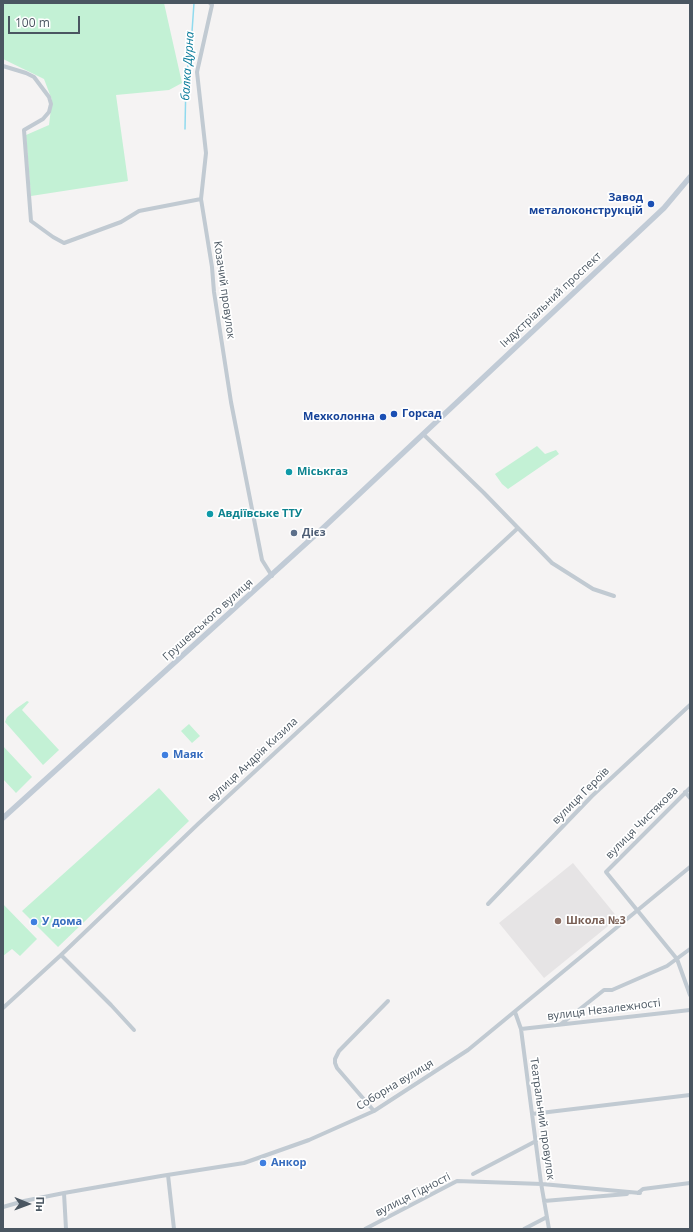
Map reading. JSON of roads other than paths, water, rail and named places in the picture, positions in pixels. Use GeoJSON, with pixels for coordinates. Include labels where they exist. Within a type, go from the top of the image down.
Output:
{"type":"FeatureCollection","features":[{"type":"Feature","properties":{"kind":"street","name":"Козачий провулок"},"geometry":{"type":"LineString","coordinates":[[211,4],[197,72],[206,153],[200,199],[212,267],[214,292],[232,402],[262,560],[272,576]]}},
{"type":"Feature","properties":{"kind":"street"},"geometry":{"type":"LineString","coordinates":[[3,66],[34,77],[49,96],[51,104],[49,112],[43,120],[24,130],[31,221],[53,237],[64,243],[121,222],[139,211],[200,199]]}},
{"type":"Feature","properties":{"kind":"street","name":"Індустріальний проспект"},"geometry":{"type":"LineString","coordinates":[[423,434],[664,208],[690,177]]}},
{"type":"Feature","properties":{"kind":"street"},"geometry":{"type":"LineString","coordinates":[[423,434],[552,563],[593,589],[614,596]]}},
{"type":"Feature","properties":{"kind":"street","name":"Грушевського вулиця"},"geometry":{"type":"LineString","coordinates":[[3,818],[272,576],[423,434]]}},
{"type":"Feature","properties":{"kind":"street","name":"вулиця Андрія Кизила"},"geometry":{"type":"LineString","coordinates":[[3,1008],[198,824],[518,528]]}},
{"type":"Feature","properties":{"kind":"street","name":"вулиця Героїв"},"geometry":{"type":"LineString","coordinates":[[488,904],[592,796],[690,705]]}},
{"type":"Feature","properties":{"kind":"street","name":"вулиця Чистякова"},"geometry":{"type":"LineString","coordinates":[[637,911],[606,872],[690,788]]}},
{"type":"Feature","properties":{"kind":"street"},"geometry":{"type":"LineString","coordinates":[[685,792],[690,798]]}},
{"type":"Feature","properties":{"kind":"street","name":"Соборна вулиця"},"geometry":{"type":"LineString","coordinates":[[3,1207],[64,1193],[244,1163],[309,1140],[374,1111],[468,1050],[690,867]]}},
{"type":"Feature","properties":{"kind":"street"},"geometry":{"type":"LineString","coordinates":[[637,911],[677,959],[690,995]]}},
{"type":"Feature","properties":{"kind":"street"},"geometry":{"type":"LineString","coordinates":[[560,1024],[604,990],[612,990],[667,966],[690,949]]}},
{"type":"Feature","properties":{"kind":"street"},"geometry":{"type":"LineString","coordinates":[[60,955],[134,1030]]}},
{"type":"Feature","properties":{"kind":"street"},"geometry":{"type":"LineString","coordinates":[[374,1111],[337,1068],[335,1059],[339,1051],[388,1001]]}},
{"type":"Feature","properties":{"kind":"street","name":"вулиця Незалежності"},"geometry":{"type":"LineString","coordinates":[[521,1029],[690,1010]]}},
{"type":"Feature","properties":{"kind":"street","name":"Театральний провулок"},"geometry":{"type":"LineString","coordinates":[[515,1012],[521,1029],[549,1229]]}},
{"type":"Feature","properties":{"kind":"street"},"geometry":{"type":"LineString","coordinates":[[532,1114],[690,1095]]}},
{"type":"Feature","properties":{"kind":"street"},"geometry":{"type":"LineString","coordinates":[[473,1174],[536,1141]]}},
{"type":"Feature","properties":{"kind":"street"},"geometry":{"type":"LineString","coordinates":[[168,1175],[174,1229]]}},
{"type":"Feature","properties":{"kind":"street","name":"вулиця Гідності"},"geometry":{"type":"LineString","coordinates":[[365,1229],[457,1181],[542,1184],[640,1193]]}},
{"type":"Feature","properties":{"kind":"street"},"geometry":{"type":"LineString","coordinates":[[544,1201],[640,1193],[643,1189],[690,1183]]}},
{"type":"Feature","properties":{"kind":"street"},"geometry":{"type":"LineString","coordinates":[[64,1193],[66,1229]]}},
{"type":"Feature","properties":{"kind":"street"},"geometry":{"type":"LineString","coordinates":[[524,1229],[547,1217]]}},
{"type":"Feature","properties":{"kind":"waterway","name":"балка Дурна"},"geometry":{"type":"LineString","coordinates":[[185,129],[186,78],[191,46],[194,3]]}},
{"type":"Feature","properties":{"kind":"place","name":"Завод металоконструкцій"},"geometry":{"type":"Point","coordinates":[651,204]}},
{"type":"Feature","properties":{"kind":"place","name":"Горсад"},"geometry":{"type":"Point","coordinates":[394,414]}},
{"type":"Feature","properties":{"kind":"place","name":"Мехколонна"},"geometry":{"type":"Point","coordinates":[383,417]}},
{"type":"Feature","properties":{"kind":"place","name":"Міськгаз"},"geometry":{"type":"Point","coordinates":[289,472]}},
{"type":"Feature","properties":{"kind":"place","name":"Авдіївське ТТУ"},"geometry":{"type":"Point","coordinates":[210,514]}},
{"type":"Feature","properties":{"kind":"place","name":"Дієз"},"geometry":{"type":"Point","coordinates":[294,533]}},
{"type":"Feature","properties":{"kind":"place","name":"Маяк"},"geometry":{"type":"Point","coordinates":[165,755]}},
{"type":"Feature","properties":{"kind":"place","name":"Школа №3"},"geometry":{"type":"Point","coordinates":[558,921]}},
{"type":"Feature","properties":{"kind":"place","name":"У дома"},"geometry":{"type":"Point","coordinates":[34,922]}},
{"type":"Feature","properties":{"kind":"place","name":"Анкор"},"geometry":{"type":"Point","coordinates":[263,1163]}}]}
